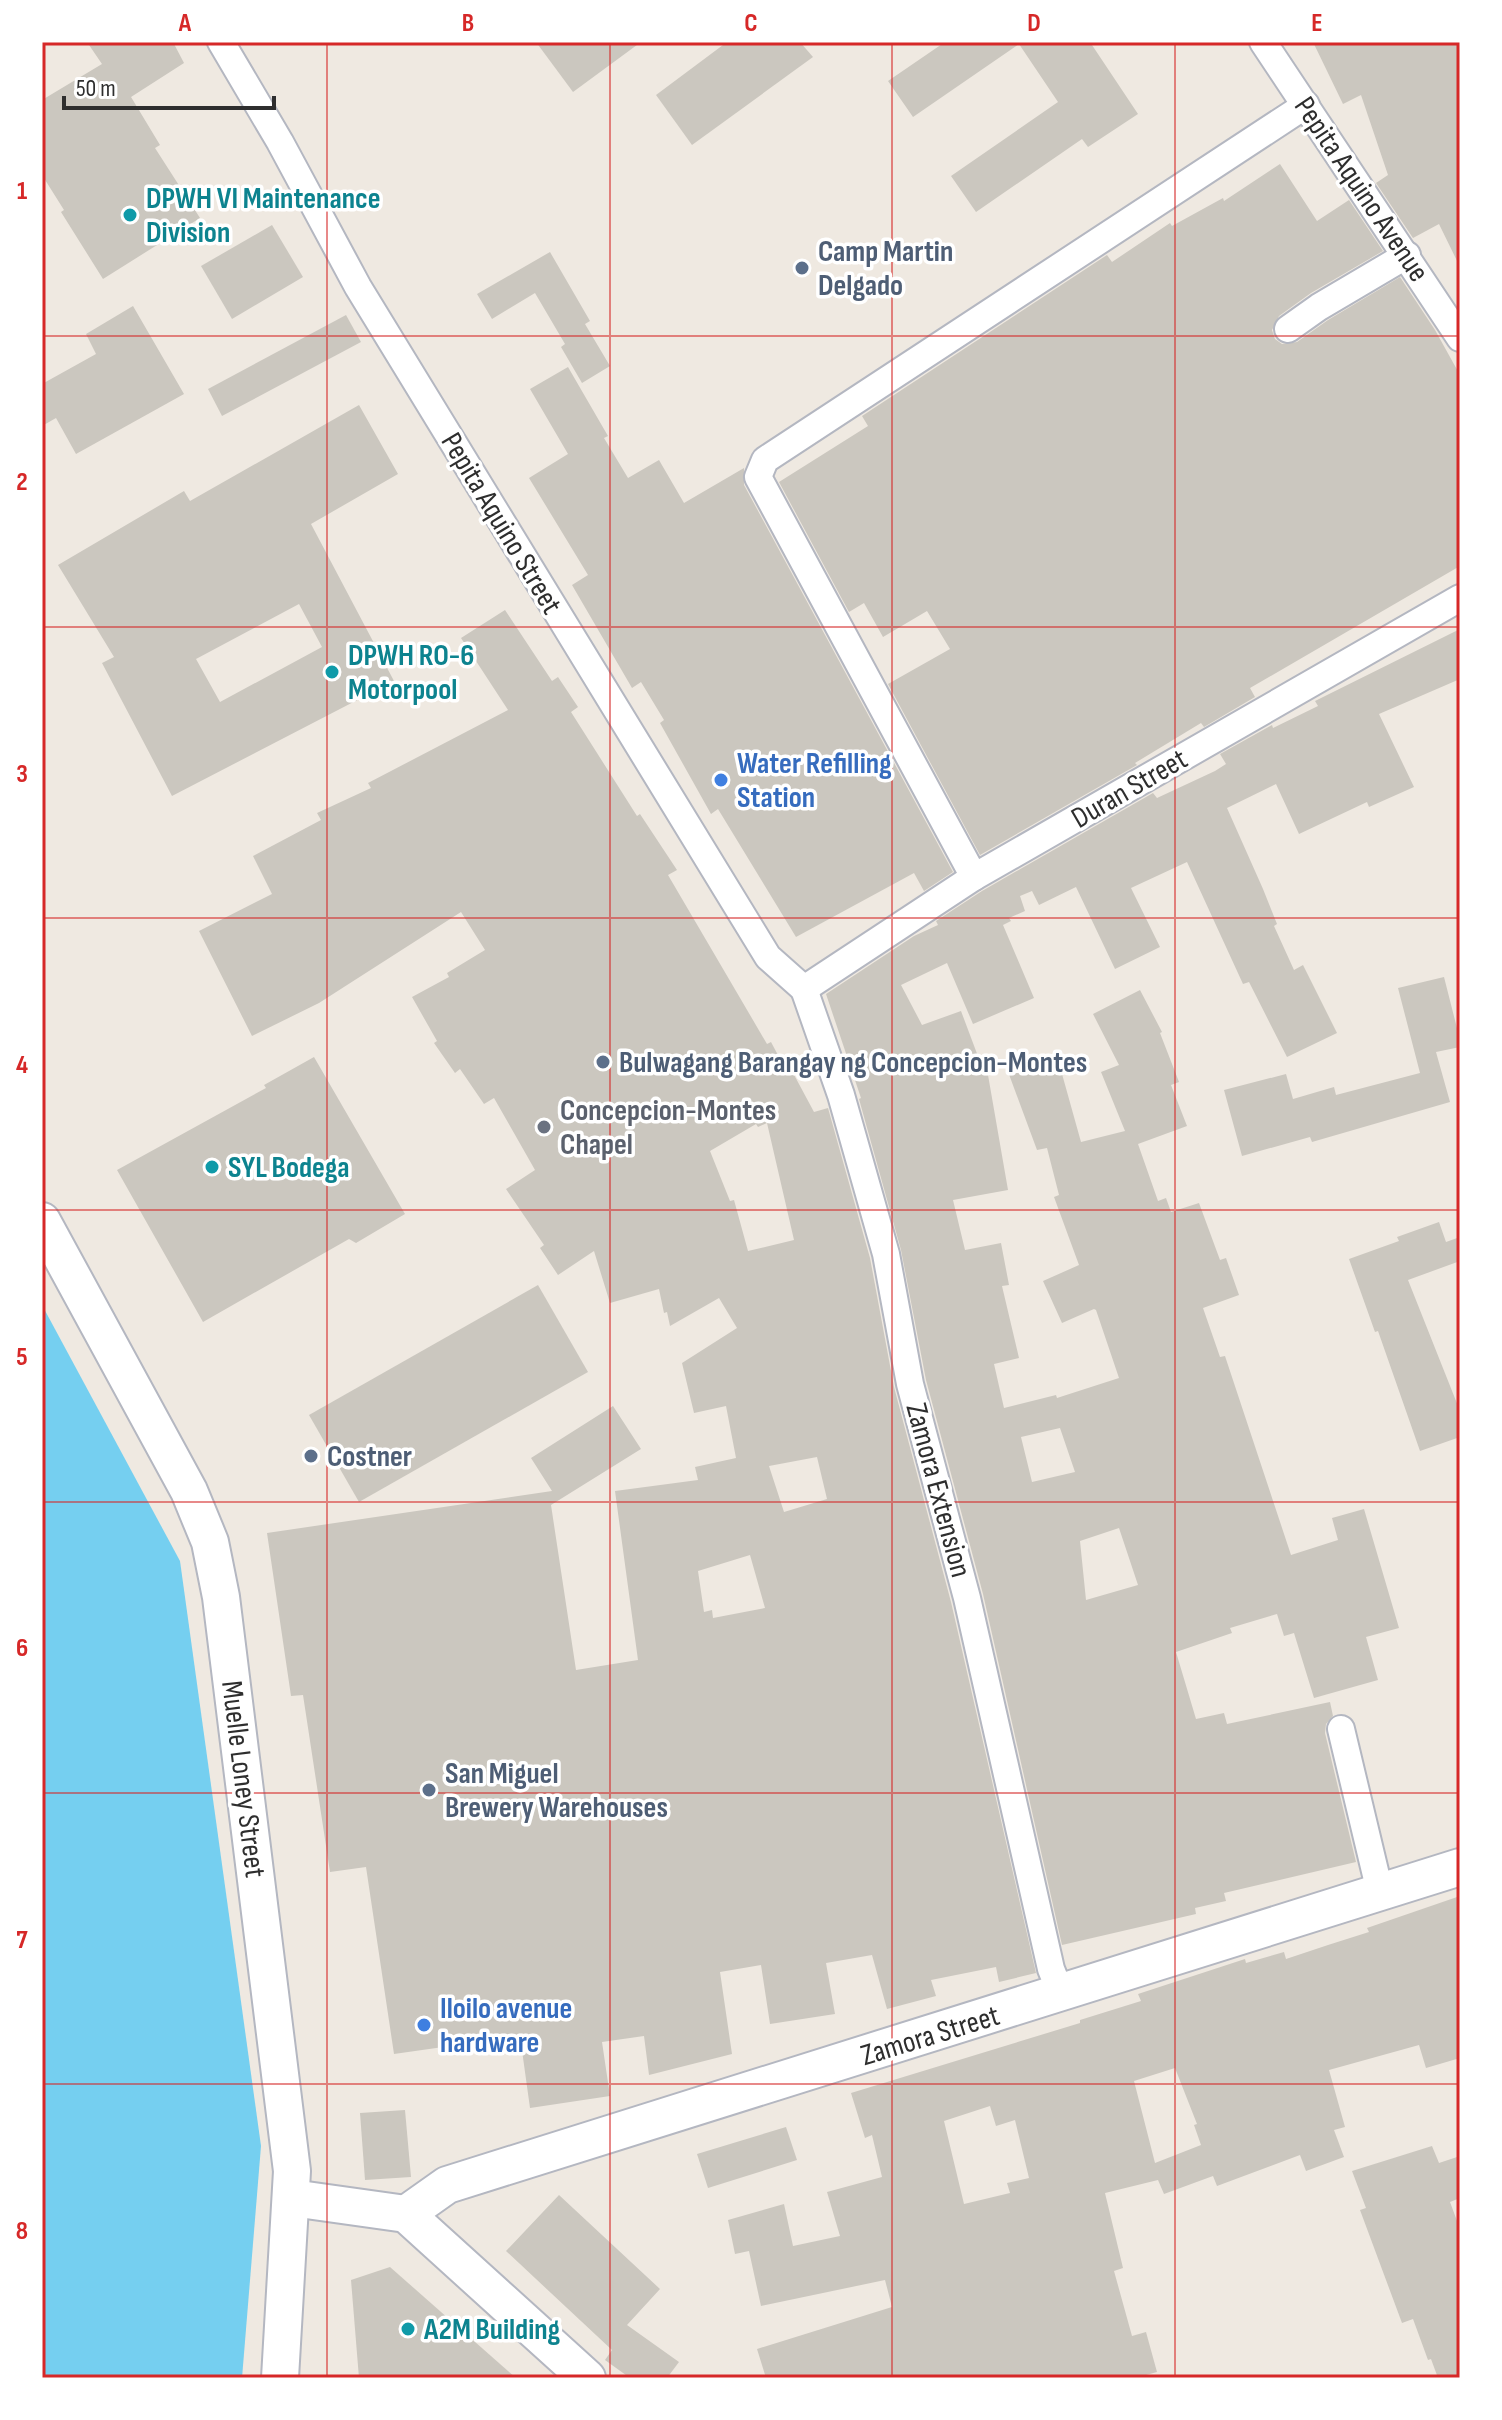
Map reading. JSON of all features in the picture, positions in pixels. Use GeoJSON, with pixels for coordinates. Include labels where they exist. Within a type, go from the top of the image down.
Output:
{"type":"FeatureCollection","features":[{"type":"Feature","properties":{"kind":"street","name":"Pepita Aquino Street"},"geometry":{"type":"LineString","coordinates":[[221,42],[280,142],[358,287],[768,957],[804,989]]}},
{"type":"Feature","properties":{"kind":"street","name":"Pepita Aquino Avenue"},"geometry":{"type":"LineString","coordinates":[[1263,42],[1460,338]]}},
{"type":"Feature","properties":{"kind":"street"},"geometry":{"type":"LineString","coordinates":[[974,877],[758,477],[760,466],[1306,105]]}},
{"type":"Feature","properties":{"kind":"street"},"geometry":{"type":"LineString","coordinates":[[1288,329],[1407,255]]}},
{"type":"Feature","properties":{"kind":"street","name":"Duran Street"},"geometry":{"type":"LineString","coordinates":[[804,989],[974,877],[1460,598]]}},
{"type":"Feature","properties":{"kind":"street","name":"Zamora Extension"},"geometry":{"type":"LineString","coordinates":[[804,989],[841,1095],[886,1254],[910,1384],[967,1598],[1051,1969],[1061,1994]]}},
{"type":"Feature","properties":{"kind":"street","name":"Muelle Loney Street"},"geometry":{"type":"LineString","coordinates":[[42,1221],[189,1491],[210,1542],[223,1612],[291,2155],[292,2198],[280,2378]]}},
{"type":"Feature","properties":{"kind":"street"},"geometry":{"type":"LineString","coordinates":[[1341,1729],[1380,1892]]}},
{"type":"Feature","properties":{"kind":"street","name":"Zamora Street"},"geometry":{"type":"LineString","coordinates":[[406,2214],[447,2185],[1460,1867]]}},
{"type":"Feature","properties":{"kind":"street"},"geometry":{"type":"LineString","coordinates":[[292,2198],[406,2214],[587,2378]]}},
{"type":"Feature","properties":{"kind":"water"},"geometry":{"type":"Polygon","coordinates":[[[42,1305],[180,1561],[261,2146],[242,2378],[42,2378],[42,1305]]]}},
{"type":"Feature","properties":{"kind":"building"},"geometry":{"type":"Polygon","coordinates":[[[87,42],[173,42],[184,63],[131,97],[160,145],[155,148],[200,218],[103,279],[42,175],[42,100],[102,64],[87,42]]]}},
{"type":"Feature","properties":{"kind":"building"},"geometry":{"type":"Polygon","coordinates":[[[536,42],[641,42],[573,92],[536,42]]]}},
{"type":"Feature","properties":{"kind":"building"},"geometry":{"type":"Polygon","coordinates":[[[727,42],[800,42],[813,57],[692,145],[656,95],[727,42]]]}},
{"type":"Feature","properties":{"kind":"building"},"geometry":{"type":"Polygon","coordinates":[[[945,42],[1090,42],[1138,114],[1088,147],[1082,139],[976,212],[951,176],[1058,102],[1019,44],[913,117],[888,81],[945,42]]]}},
{"type":"Feature","properties":{"kind":"building"},"geometry":{"type":"Polygon","coordinates":[[[1313,42],[1460,42],[1460,267],[1439,224],[1413,238],[1376,183],[1388,175],[1361,95],[1343,104],[1313,42]]]}},
{"type":"Feature","properties":{"kind":"building"},"geometry":{"type":"Polygon","coordinates":[[[1280,164],[1317,221],[1349,200],[1383,251],[1311,293],[1279,316],[1272,330],[1275,339],[1282,344],[1297,342],[1400,277],[1460,375],[1460,566],[1250,688],[1255,697],[1204,727],[1201,723],[1135,763],[1137,765],[980,855],[888,684],[950,649],[927,611],[883,637],[864,603],[849,612],[779,482],[868,426],[862,416],[1107,255],[1112,262],[1170,223],[1172,226],[1223,198],[1224,201],[1280,164]]]}},
{"type":"Feature","properties":{"kind":"building"},"geometry":{"type":"Polygon","coordinates":[[[272,225],[303,277],[232,319],[201,266],[272,225]]]}},
{"type":"Feature","properties":{"kind":"building"},"geometry":{"type":"Polygon","coordinates":[[[550,252],[590,321],[585,324],[610,366],[582,383],[561,347],[565,344],[535,293],[492,319],[477,294],[550,252]]]}},
{"type":"Feature","properties":{"kind":"building"},"geometry":{"type":"Polygon","coordinates":[[[133,306],[184,394],[76,454],[56,418],[42,426],[42,384],[96,354],[86,334],[133,306]]]}},
{"type":"Feature","properties":{"kind":"building"},"geometry":{"type":"Polygon","coordinates":[[[346,315],[361,342],[222,416],[208,389],[346,315]]]}},
{"type":"Feature","properties":{"kind":"building"},"geometry":{"type":"Polygon","coordinates":[[[568,367],[628,478],[659,460],[684,503],[744,468],[744,485],[953,872],[924,891],[914,873],[796,937],[718,809],[711,814],[660,723],[664,720],[641,682],[632,688],[572,585],[588,575],[529,478],[568,454],[530,389],[568,367]]]}},
{"type":"Feature","properties":{"kind":"building"},"geometry":{"type":"Polygon","coordinates":[[[359,405],[398,474],[311,524],[394,681],[172,796],[102,663],[114,657],[58,565],[184,491],[190,501],[359,405]],[[299,604],[196,659],[220,702],[322,647],[299,604]]]}},
{"type":"Feature","properties":{"kind":"building"},"geometry":{"type":"Polygon","coordinates":[[[505,610],[552,681],[558,677],[578,707],[571,712],[637,816],[640,814],[677,870],[668,875],[767,1044],[771,1042],[788,1074],[792,1071],[814,1112],[828,1108],[870,1258],[894,1387],[951,1602],[1036,1973],[999,1982],[996,1967],[931,1980],[936,1996],[887,2009],[872,1955],[826,1963],[835,2014],[770,2024],[761,1965],[720,1972],[732,2054],[649,2075],[644,2036],[602,2042],[610,2096],[530,2108],[520,2036],[394,2054],[366,1867],[330,1872],[303,1695],[291,1696],[267,1533],[552,1491],[531,1458],[613,1406],[641,1449],[551,1505],[576,1670],[638,1660],[615,1491],[698,1480],[695,1467],[736,1458],[726,1406],[694,1413],[682,1363],[737,1328],[719,1298],[670,1326],[659,1289],[610,1303],[594,1251],[558,1275],[540,1248],[544,1245],[506,1189],[535,1170],[494,1098],[484,1104],[460,1069],[455,1073],[434,1043],[437,1041],[412,997],[449,977],[447,973],[485,950],[461,912],[319,1003],[252,1036],[199,931],[272,894],[253,856],[321,820],[317,813],[371,788],[368,783],[508,710],[461,638],[505,610]],[[767,1123],[758,1127],[756,1124],[710,1151],[730,1201],[734,1200],[748,1251],[794,1240],[767,1123]],[[817,1457],[769,1466],[784,1512],[827,1499],[817,1457]],[[750,1555],[698,1571],[704,1612],[712,1610],[713,1618],[765,1608],[750,1555]]]}},
{"type":"Feature","properties":{"kind":"building"},"geometry":{"type":"Polygon","coordinates":[[[1460,629],[1460,679],[1379,714],[1414,787],[1369,807],[1367,802],[1299,834],[1276,784],[1227,808],[1294,970],[1303,965],[1337,1033],[1287,1057],[1249,982],[1243,984],[1187,862],[1131,888],[1160,947],[1115,969],[1076,887],[1039,905],[1032,891],[1020,896],[1025,911],[1009,918],[1011,921],[1003,925],[1034,998],[973,1024],[947,963],[901,985],[922,1025],[961,1011],[985,1075],[988,1075],[1008,1190],[953,1200],[965,1250],[1001,1243],[1009,1285],[1002,1286],[1019,1358],[994,1364],[1004,1408],[1056,1395],[1057,1398],[1119,1378],[1096,1310],[1062,1323],[1043,1281],[1079,1265],[1054,1197],[1059,1195],[1047,1148],[1037,1150],[1007,1069],[1057,1056],[1081,1142],[1125,1131],[1101,1072],[1119,1065],[1093,1014],[1140,990],[1162,1032],[1179,1082],[1171,1085],[1187,1126],[1138,1144],[1158,1201],[1166,1198],[1171,1212],[1199,1203],[1220,1260],[1226,1258],[1239,1295],[1203,1308],[1220,1357],[1225,1356],[1291,1555],[1338,1540],[1332,1518],[1364,1509],[1399,1628],[1366,1637],[1378,1680],[1314,1698],[1294,1633],[1284,1636],[1277,1614],[1230,1628],[1232,1633],[1176,1652],[1196,1719],[1224,1713],[1227,1724],[1330,1702],[1333,1716],[1326,1724],[1325,1733],[1356,1862],[1224,1893],[1226,1901],[1195,1908],[1196,1914],[1062,1945],[983,1594],[926,1380],[901,1250],[861,1098],[826,994],[914,936],[938,925],[936,921],[982,891],[1153,793],[1157,798],[1215,771],[1226,764],[1220,754],[1272,725],[1273,728],[1318,706],[1315,701],[1460,629]],[[1060,1428],[1021,1437],[1032,1482],[1075,1472],[1060,1428]],[[1119,1528],[1080,1541],[1086,1600],[1138,1585],[1119,1528]]]}},
{"type":"Feature","properties":{"kind":"building"},"geometry":{"type":"Polygon","coordinates":[[[1444,977],[1460,1040],[1460,1047],[1436,1052],[1450,1102],[1312,1142],[1310,1137],[1242,1156],[1224,1090],[1286,1074],[1293,1099],[1334,1087],[1336,1095],[1420,1073],[1398,988],[1444,977]]]}},
{"type":"Feature","properties":{"kind":"building"},"geometry":{"type":"Polygon","coordinates":[[[314,1057],[405,1214],[356,1243],[349,1239],[203,1322],[117,1170],[266,1088],[264,1085],[314,1057]]]}},
{"type":"Feature","properties":{"kind":"building"},"geometry":{"type":"Polygon","coordinates":[[[1439,1222],[1446,1242],[1460,1237],[1460,1261],[1408,1280],[1460,1411],[1460,1437],[1420,1451],[1349,1259],[1439,1222]]]}},
{"type":"Feature","properties":{"kind":"building"},"geometry":{"type":"Polygon","coordinates":[[[538,1285],[588,1372],[359,1502],[309,1415],[538,1285]]]}},
{"type":"Feature","properties":{"kind":"building"},"geometry":{"type":"Polygon","coordinates":[[[1460,1896],[1460,2058],[1426,2068],[1419,2045],[1329,2070],[1345,2127],[1334,2130],[1344,2157],[1306,2171],[1300,2155],[1217,2186],[1213,2176],[1164,2194],[1158,2180],[1105,2193],[1123,2268],[1114,2271],[1132,2336],[1146,2332],[1157,2372],[1135,2378],[766,2378],[757,2349],[892,2307],[885,2280],[761,2306],[749,2251],[735,2254],[728,2220],[784,2204],[793,2246],[840,2236],[827,2192],[882,2177],[872,2135],[865,2138],[851,2093],[1080,2023],[1080,2020],[1141,2001],[1138,1994],[1245,1959],[1246,1963],[1284,1952],[1286,1959],[1369,1932],[1367,1928],[1460,1896]],[[1175,2068],[1134,2081],[1155,2163],[1201,2145],[1194,2125],[1197,2124],[1175,2068]],[[990,2106],[944,2121],[964,2204],[1010,2193],[1007,2183],[1029,2178],[1015,2120],[996,2126],[990,2106]]]}},
{"type":"Feature","properties":{"kind":"building"},"geometry":{"type":"Polygon","coordinates":[[[405,2110],[411,2177],[365,2180],[360,2113],[405,2110]]]}},
{"type":"Feature","properties":{"kind":"building"},"geometry":{"type":"Polygon","coordinates":[[[786,2127],[797,2160],[708,2188],[697,2154],[786,2127]]]}},
{"type":"Feature","properties":{"kind":"building"},"geometry":{"type":"Polygon","coordinates":[[[1432,2146],[1439,2163],[1460,2156],[1460,2198],[1450,2202],[1460,2229],[1460,2378],[1438,2378],[1413,2319],[1402,2323],[1360,2210],[1366,2208],[1352,2171],[1432,2146]]]}},
{"type":"Feature","properties":{"kind":"building"},"geometry":{"type":"Polygon","coordinates":[[[559,2195],[660,2289],[627,2325],[679,2362],[667,2378],[630,2378],[605,2360],[612,2350],[506,2251],[559,2195]]]}},
{"type":"Feature","properties":{"kind":"building","name":"A2M Building"},"geometry":{"type":"Polygon","coordinates":[[[390,2267],[516,2378],[359,2378],[351,2280],[390,2267]]]}},
{"type":"Feature","properties":{"kind":"place","name":"DPWH VI Maintenance Division"},"geometry":{"type":"Point","coordinates":[130,215]}},
{"type":"Feature","properties":{"kind":"place","name":"Camp Martin Delgado"},"geometry":{"type":"Point","coordinates":[802,268]}},
{"type":"Feature","properties":{"kind":"place","name":"DPWH RO-6 Motorpool"},"geometry":{"type":"Point","coordinates":[332,672]}},
{"type":"Feature","properties":{"kind":"place","name":"Water Refilling Station"},"geometry":{"type":"Point","coordinates":[721,780]}},
{"type":"Feature","properties":{"kind":"place","name":"Bulwagang Barangay ng Concepcion-Montes"},"geometry":{"type":"Point","coordinates":[603,1062]}},
{"type":"Feature","properties":{"kind":"place","name":"Concepcion-Montes Chapel"},"geometry":{"type":"Point","coordinates":[544,1127]}},
{"type":"Feature","properties":{"kind":"place","name":"SYL Bodega"},"geometry":{"type":"Point","coordinates":[212,1167]}},
{"type":"Feature","properties":{"kind":"place","name":"Costner"},"geometry":{"type":"Point","coordinates":[311,1456]}},
{"type":"Feature","properties":{"kind":"place","name":"San Miguel Brewery Warehouses"},"geometry":{"type":"Point","coordinates":[429,1790]}},
{"type":"Feature","properties":{"kind":"place","name":"Iloilo avenue hardware"},"geometry":{"type":"Point","coordinates":[424,2025]}},
{"type":"Feature","properties":{"kind":"place","name":"A2M Building"},"geometry":{"type":"Point","coordinates":[408,2329]}}]}
